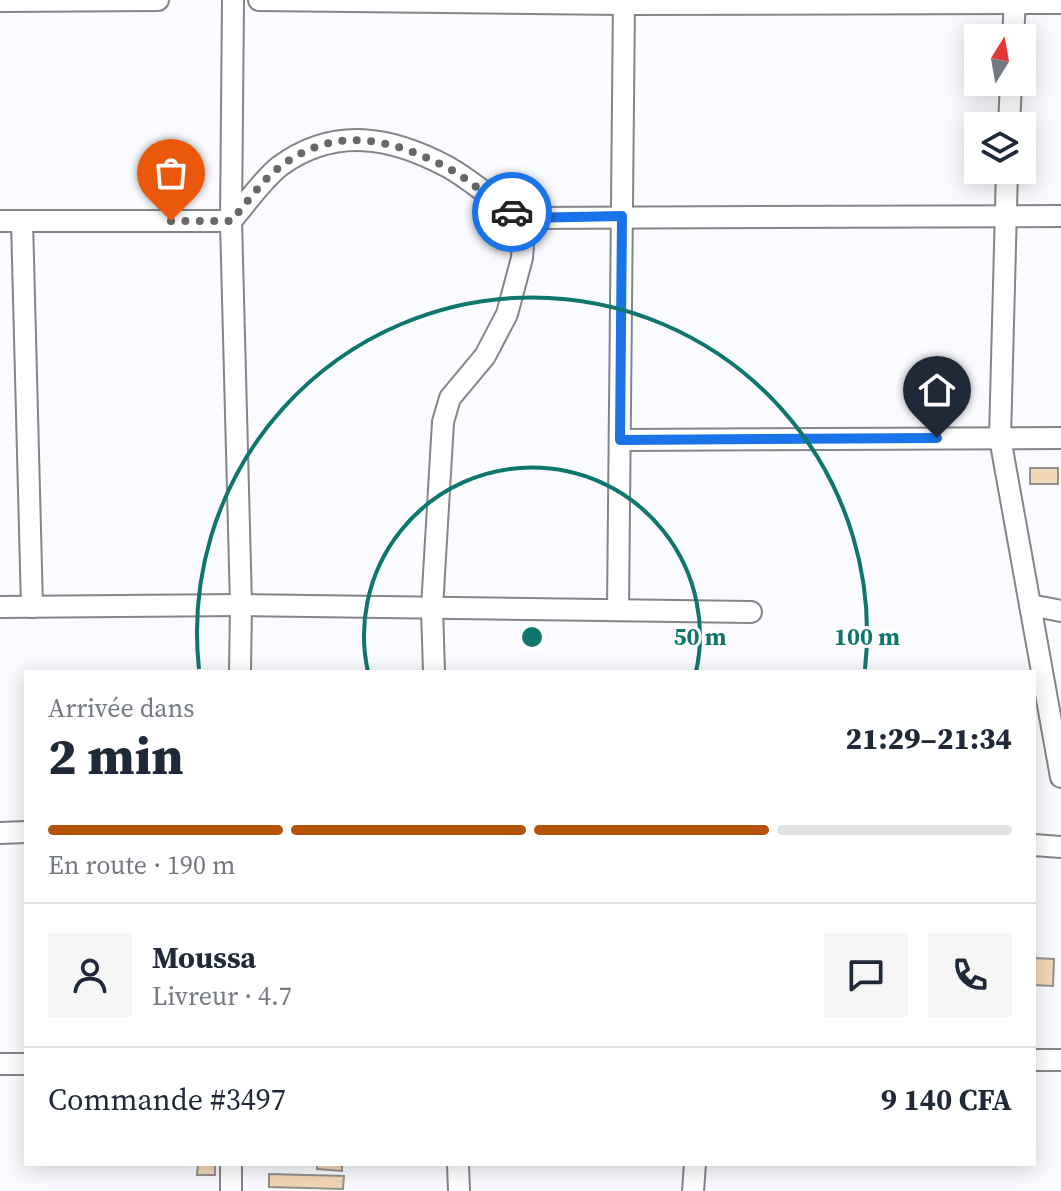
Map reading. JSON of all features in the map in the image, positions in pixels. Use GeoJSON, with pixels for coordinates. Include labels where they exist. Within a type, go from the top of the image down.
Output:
{"type":"FeatureCollection","features":[{"type":"Feature","properties":{"kind":"street"},"geometry":{"type":"LineString","coordinates":[[0,1],[158,0]]}},
{"type":"Feature","properties":{"kind":"street"},"geometry":{"type":"LineString","coordinates":[[233,0],[231,221],[240,670]]}},
{"type":"Feature","properties":{"kind":"street"},"geometry":{"type":"LineString","coordinates":[[259,0],[1061,3]]}},
{"type":"Feature","properties":{"kind":"street"},"geometry":{"type":"LineString","coordinates":[[1014,24],[1015,1]]}},
{"type":"Feature","properties":{"kind":"street"},"geometry":{"type":"LineString","coordinates":[[618,610],[624,2]]}},
{"type":"Feature","properties":{"kind":"street"},"geometry":{"type":"LineString","coordinates":[[0,221],[231,221],[279,167],[309,150],[351,138],[388,142],[447,167],[508,210],[525,218],[1061,216]]}},
{"type":"Feature","properties":{"kind":"street"},"geometry":{"type":"LineString","coordinates":[[1006,184],[1000,438],[1061,777]]}},
{"type":"Feature","properties":{"kind":"street"},"geometry":{"type":"LineString","coordinates":[[434,670],[432,608],[443,422],[450,398],[485,356],[507,314],[522,258],[525,218]]}},
{"type":"Feature","properties":{"kind":"street"},"geometry":{"type":"LineString","coordinates":[[22,221],[32,607]]}},
{"type":"Feature","properties":{"kind":"street"},"geometry":{"type":"LineString","coordinates":[[620,440],[1061,438]]}},
{"type":"Feature","properties":{"kind":"street"},"geometry":{"type":"LineString","coordinates":[[0,607],[241,605],[751,612]]}},
{"type":"Feature","properties":{"kind":"street"},"geometry":{"type":"LineString","coordinates":[[1030,605],[1061,611]]}},
{"type":"Feature","properties":{"kind":"street"},"geometry":{"type":"LineString","coordinates":[[0,833],[24,832]]}},
{"type":"Feature","properties":{"kind":"street"},"geometry":{"type":"LineString","coordinates":[[1036,845],[1061,847]]}},
{"type":"Feature","properties":{"kind":"street"},"geometry":{"type":"LineString","coordinates":[[1036,1060],[1061,1060]]}},
{"type":"Feature","properties":{"kind":"street"},"geometry":{"type":"LineString","coordinates":[[0,1064],[24,1064]]}},
{"type":"Feature","properties":{"kind":"street"},"geometry":{"type":"LineString","coordinates":[[231,1166],[231,1191]]}},
{"type":"Feature","properties":{"kind":"street"},"geometry":{"type":"LineString","coordinates":[[458,1166],[459,1191]]}},
{"type":"Feature","properties":{"kind":"street"},"geometry":{"type":"LineString","coordinates":[[693,1191],[695,1166]]}},
{"type":"Feature","properties":{"kind":"building"},"geometry":{"type":"Polygon","coordinates":[[[1030,468],[1058,468],[1058,484],[1030,484],[1030,468]]]}},
{"type":"Feature","properties":{"kind":"building"},"geometry":{"type":"Polygon","coordinates":[[[1036,958],[1054,959],[1053,986],[1036,985],[1036,958]]]}},
{"type":"Feature","properties":{"kind":"building"},"geometry":{"type":"Polygon","coordinates":[[[198,1166],[215,1166],[215,1175],[197,1175],[198,1166]]]}},
{"type":"Feature","properties":{"kind":"building"},"geometry":{"type":"Polygon","coordinates":[[[317,1166],[342,1166],[342,1171],[317,1169],[317,1166]]]}},
{"type":"Feature","properties":{"kind":"building"},"geometry":{"type":"Polygon","coordinates":[[[269,1174],[344,1176],[343,1189],[269,1187],[269,1174]]]}},
{"type":"Feature","properties":{"kind":"way so far"},"geometry":{"type":"LineString","coordinates":[[171,221],[231,221],[279,167],[309,150],[351,138],[388,142],[447,167],[512,212]]}},
{"type":"Feature","properties":{"kind":"route"},"geometry":{"type":"LineString","coordinates":[[512,212],[525,218],[622,216],[620,440],[937,438]]}}]}
